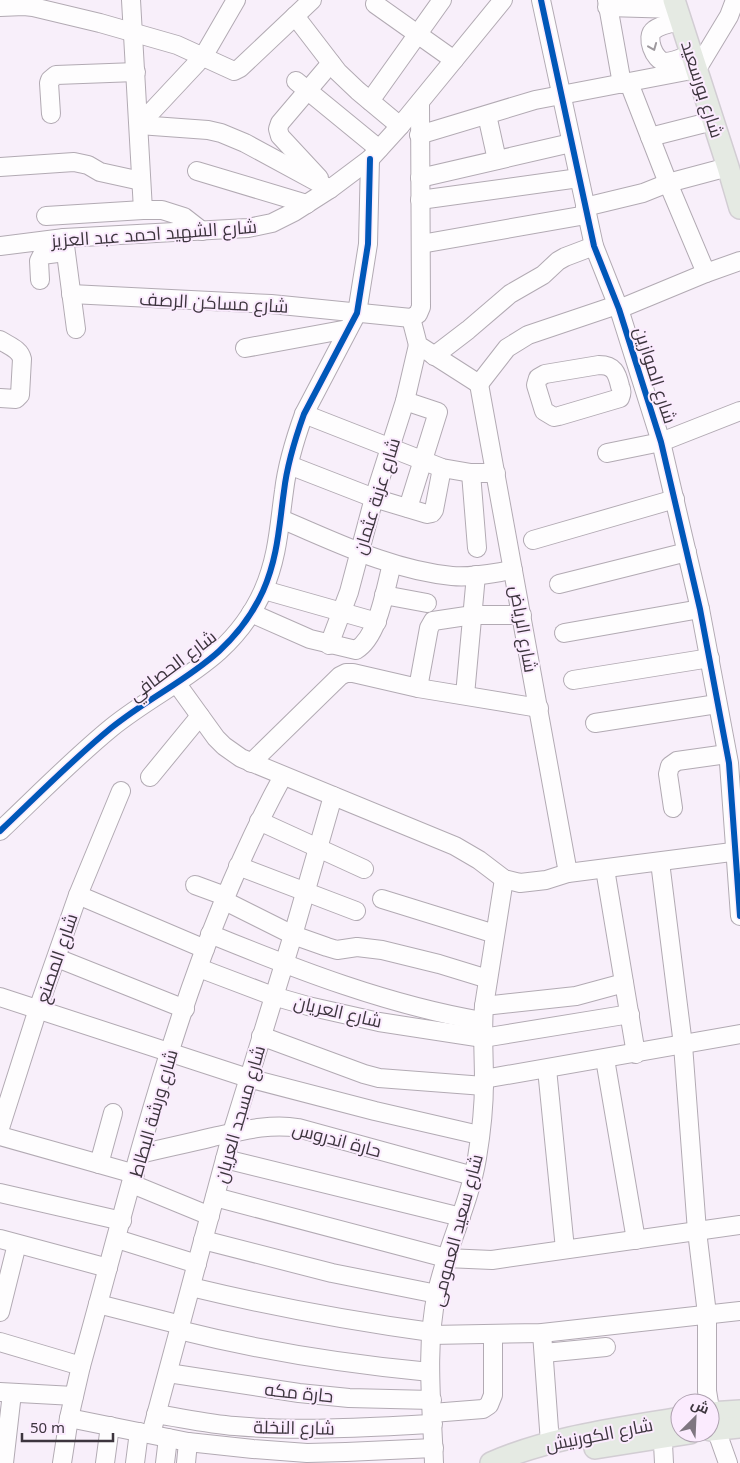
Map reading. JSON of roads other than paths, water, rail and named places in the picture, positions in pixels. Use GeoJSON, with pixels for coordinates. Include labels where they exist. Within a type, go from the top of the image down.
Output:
{"type":"FeatureCollection","features":[{"type":"Feature","properties":{"kind":"main road","name":"شارع بورسعيد"},"geometry":{"type":"LineString","coordinates":[[679,8],[697,60],[713,121],[734,168]]}},
{"type":"Feature","properties":{"kind":"main road","name":"شارع بورسعيد"},"geometry":{"type":"LineString","coordinates":[[697,60],[730,131],[740,208]]}},
{"type":"Feature","properties":{"kind":"main road"},"geometry":{"type":"LineString","coordinates":[[720,1414],[740,1411]]}},
{"type":"Feature","properties":{"kind":"main road"},"geometry":{"type":"LineString","coordinates":[[720,1420],[740,1428]]}},
{"type":"Feature","properties":{"kind":"main road","name":"شارع الكورنيش"},"geometry":{"type":"LineString","coordinates":[[491,1463],[527,1448],[550,1443],[668,1426]]}},
{"type":"Feature","properties":{"kind":"main road","name":"شارع الكورنيش"},"geometry":{"type":"LineString","coordinates":[[526,1463],[668,1426]]}},
{"type":"Feature","properties":{"kind":"street"},"geometry":{"type":"LineString","coordinates":[[131,0],[143,210]]}},
{"type":"Feature","properties":{"kind":"street"},"geometry":{"type":"LineString","coordinates":[[0,7],[30,3],[177,45],[230,70],[240,68],[312,0]]}},
{"type":"Feature","properties":{"kind":"street"},"geometry":{"type":"LineString","coordinates":[[370,101],[442,0]]}},
{"type":"Feature","properties":{"kind":"street","name":"شارع الشهيد احمد عبد العزيز"},"geometry":{"type":"LineString","coordinates":[[0,246],[65,245],[260,226],[283,218],[330,189],[374,154],[400,126],[503,0]]}},
{"type":"Feature","properties":{"kind":"street","name":"شارع الموازين"},"geometry":{"type":"LineString","coordinates":[[541,0],[594,246],[618,307],[643,380],[661,442],[700,609],[717,704],[732,764],[740,916]]}},
{"type":"Feature","properties":{"kind":"street"},"geometry":{"type":"LineString","coordinates":[[139,125],[202,56],[231,1]]}},
{"type":"Feature","properties":{"kind":"street"},"geometry":{"type":"LineString","coordinates":[[375,4],[454,60]]}},
{"type":"Feature","properties":{"kind":"street"},"geometry":{"type":"LineString","coordinates":[[679,8],[607,4],[626,83],[706,273]]}},
{"type":"Feature","properties":{"kind":"street"},"geometry":{"type":"LineString","coordinates":[[679,8],[655,28],[649,39],[657,58],[660,60],[697,60]]}},
{"type":"Feature","properties":{"kind":"street"},"geometry":{"type":"LineString","coordinates":[[420,135],[535,100],[626,83],[697,60],[735,12]]}},
{"type":"Feature","properties":{"kind":"street"},"geometry":{"type":"LineString","coordinates":[[295,16],[346,80],[400,126]]}},
{"type":"Feature","properties":{"kind":"street"},"geometry":{"type":"LineString","coordinates":[[330,189],[278,132],[280,123],[302,86],[331,63]]}},
{"type":"Feature","properties":{"kind":"street"},"geometry":{"type":"LineString","coordinates":[[51,114],[49,83],[56,75],[136,72]]}},
{"type":"Feature","properties":{"kind":"street"},"geometry":{"type":"LineString","coordinates":[[302,86],[374,154],[368,244],[357,313]]}},
{"type":"Feature","properties":{"kind":"street"},"geometry":{"type":"LineString","coordinates":[[420,102],[421,307],[418,314],[411,318],[418,345],[479,384],[507,348],[528,335],[618,307],[740,261]]}},
{"type":"Feature","properties":{"kind":"street"},"geometry":{"type":"LineString","coordinates":[[487,115],[497,160]]}},
{"type":"Feature","properties":{"kind":"street"},"geometry":{"type":"LineString","coordinates":[[650,137],[713,121]]}},
{"type":"Feature","properties":{"kind":"street"},"geometry":{"type":"LineString","coordinates":[[139,125],[208,130],[234,137],[330,189]]}},
{"type":"Feature","properties":{"kind":"street"},"geometry":{"type":"LineString","coordinates":[[420,178],[571,143]]}},
{"type":"Feature","properties":{"kind":"street"},"geometry":{"type":"LineString","coordinates":[[0,167],[74,162],[88,165],[100,172],[141,181]]}},
{"type":"Feature","properties":{"kind":"street"},"geometry":{"type":"LineString","coordinates":[[421,244],[585,211],[668,183],[734,168]]}},
{"type":"Feature","properties":{"kind":"street"},"geometry":{"type":"LineString","coordinates":[[197,171],[307,204]]}},
{"type":"Feature","properties":{"kind":"street"},"geometry":{"type":"LineString","coordinates":[[420,200],[579,178]]}},
{"type":"Feature","properties":{"kind":"street"},"geometry":{"type":"LineString","coordinates":[[46,216],[143,210],[173,212],[184,217],[202,231]]}},
{"type":"Feature","properties":{"kind":"street"},"geometry":{"type":"LineString","coordinates":[[40,280],[39,261],[42,255],[65,245],[76,328]]}},
{"type":"Feature","properties":{"kind":"street"},"geometry":{"type":"LineString","coordinates":[[434,356],[510,294],[543,275],[565,257],[594,246]]}},
{"type":"Feature","properties":{"kind":"street","name":"شارع مساكن الرصف"},"geometry":{"type":"LineString","coordinates":[[71,294],[271,304],[411,318]]}},
{"type":"Feature","properties":{"kind":"street","name":"شارع الحصافي"},"geometry":{"type":"LineString","coordinates":[[0,831],[112,728],[177,684],[219,652],[232,639],[251,613],[264,590],[273,565],[279,541],[284,490],[289,465],[304,414],[357,313]]}},
{"type":"Feature","properties":{"kind":"street"},"geometry":{"type":"LineString","coordinates":[[245,348],[348,329]]}},
{"type":"Feature","properties":{"kind":"street"},"geometry":{"type":"LineString","coordinates":[[0,340],[18,350],[22,359],[20,395],[16,399],[0,398]]}},
{"type":"Feature","properties":{"kind":"street","name":"شارع عزبة عثمان"},"geometry":{"type":"LineString","coordinates":[[329,645],[342,613],[374,498],[405,401],[418,345]]}},
{"type":"Feature","properties":{"kind":"street"},"geometry":{"type":"LineString","coordinates":[[604,365],[614,369],[620,387],[622,393],[618,399],[554,417],[544,412],[536,381],[541,375],[604,365]]}},
{"type":"Feature","properties":{"kind":"street"},"geometry":{"type":"LineString","coordinates":[[620,387],[643,380]]}},
{"type":"Feature","properties":{"kind":"street","name":"شارع الرياض"},"geometry":{"type":"LineString","coordinates":[[479,384],[568,873]]}},
{"type":"Feature","properties":{"kind":"street"},"geometry":{"type":"LineString","coordinates":[[405,401],[438,411],[408,508]]}},
{"type":"Feature","properties":{"kind":"street"},"geometry":{"type":"LineString","coordinates":[[607,453],[661,442],[740,411]]}},
{"type":"Feature","properties":{"kind":"street"},"geometry":{"type":"LineString","coordinates":[[304,414],[442,468],[471,473],[496,472]]}},
{"type":"Feature","properties":{"kind":"street"},"geometry":{"type":"LineString","coordinates":[[289,465],[374,498],[427,514],[432,513],[442,468]]}},
{"type":"Feature","properties":{"kind":"street"},"geometry":{"type":"LineString","coordinates":[[471,473],[477,548]]}},
{"type":"Feature","properties":{"kind":"street"},"geometry":{"type":"LineString","coordinates":[[533,540],[674,499]]}},
{"type":"Feature","properties":{"kind":"street"},"geometry":{"type":"LineString","coordinates":[[281,519],[392,564],[454,576],[476,576],[514,570]]}},
{"type":"Feature","properties":{"kind":"street"},"geometry":{"type":"LineString","coordinates":[[559,584],[687,552]]}},
{"type":"Feature","properties":{"kind":"street"},"geometry":{"type":"LineString","coordinates":[[251,613],[310,639],[356,650],[361,647],[376,622],[392,564]]}},
{"type":"Feature","properties":{"kind":"street"},"geometry":{"type":"LineString","coordinates":[[466,696],[476,576]]}},
{"type":"Feature","properties":{"kind":"street"},"geometry":{"type":"LineString","coordinates":[[264,590],[376,622]]}},
{"type":"Feature","properties":{"kind":"street"},"geometry":{"type":"LineString","coordinates":[[384,596],[426,603]]}},
{"type":"Feature","properties":{"kind":"street"},"geometry":{"type":"LineString","coordinates":[[564,633],[700,609]]}},
{"type":"Feature","properties":{"kind":"street"},"geometry":{"type":"LineString","coordinates":[[418,688],[431,623],[438,619],[473,615],[522,615]]}},
{"type":"Feature","properties":{"kind":"street"},"geometry":{"type":"LineString","coordinates":[[573,680],[710,658]]}},
{"type":"Feature","properties":{"kind":"street"},"geometry":{"type":"LineString","coordinates":[[251,763],[340,676],[346,673],[418,688],[539,708]]}},
{"type":"Feature","properties":{"kind":"street"},"geometry":{"type":"LineString","coordinates":[[177,684],[224,746],[251,763],[455,846],[479,860],[504,879],[520,883],[546,880],[568,873],[737,852]]}},
{"type":"Feature","properties":{"kind":"street"},"geometry":{"type":"LineString","coordinates":[[595,723],[717,704]]}},
{"type":"Feature","properties":{"kind":"street"},"geometry":{"type":"LineString","coordinates":[[150,777],[200,716]]}},
{"type":"Feature","properties":{"kind":"street"},"geometry":{"type":"LineString","coordinates":[[673,808],[668,774],[670,766],[677,761],[732,764]]}},
{"type":"Feature","properties":{"kind":"street","name":"شارع ورشة البطاط"},"geometry":{"type":"LineString","coordinates":[[62,1463],[69,1418],[81,1366],[169,1052],[224,898],[259,821],[283,776]]}},
{"type":"Feature","properties":{"kind":"street","name":"شارع المصنع"},"geometry":{"type":"LineString","coordinates":[[0,1128],[8,1079],[38,1009],[78,895],[120,791]]}},
{"type":"Feature","properties":{"kind":"street","name":"شارع مسجد العريان"},"geometry":{"type":"LineString","coordinates":[[153,1435],[156,1414],[232,1133],[306,893],[333,796]]}},
{"type":"Feature","properties":{"kind":"street"},"geometry":{"type":"LineString","coordinates":[[259,821],[364,869]]}},
{"type":"Feature","properties":{"kind":"street"},"geometry":{"type":"LineString","coordinates":[[660,862],[683,1046],[697,1231],[707,1314],[707,1393]]}},
{"type":"Feature","properties":{"kind":"street"},"geometry":{"type":"LineString","coordinates":[[238,866],[356,911]]}},
{"type":"Feature","properties":{"kind":"street"},"geometry":{"type":"LineString","coordinates":[[605,869],[636,1054]]}},
{"type":"Feature","properties":{"kind":"street","name":"شارع سعيد العمومى"},"geometry":{"type":"LineString","coordinates":[[434,1455],[430,1372],[431,1334],[437,1294],[446,1258],[461,1218],[473,1176],[480,1135],[484,1082],[483,1022],[504,879]]}},
{"type":"Feature","properties":{"kind":"street"},"geometry":{"type":"LineString","coordinates":[[195,884],[293,935],[337,950],[358,948],[382,950],[439,964],[488,979]]}},
{"type":"Feature","properties":{"kind":"street"},"geometry":{"type":"LineString","coordinates":[[78,895],[208,942],[284,964],[391,1000],[483,1022],[630,1014]]}},
{"type":"Feature","properties":{"kind":"street"},"geometry":{"type":"LineString","coordinates":[[382,899],[495,934]]}},
{"type":"Feature","properties":{"kind":"street"},"geometry":{"type":"LineString","coordinates":[[57,958],[185,1009]]}},
{"type":"Feature","properties":{"kind":"street","name":"شارع العريان"},"geometry":{"type":"LineString","coordinates":[[199,968],[273,996],[379,1022],[483,1022]]}},
{"type":"Feature","properties":{"kind":"street"},"geometry":{"type":"LineString","coordinates":[[483,1022],[624,983]]}},
{"type":"Feature","properties":{"kind":"street"},"geometry":{"type":"LineString","coordinates":[[0,997],[248,1078],[376,1111],[480,1135]]}},
{"type":"Feature","properties":{"kind":"street"},"geometry":{"type":"LineString","coordinates":[[261,1036],[337,1065],[372,1076],[484,1082],[740,1034]]}},
{"type":"Feature","properties":{"kind":"street"},"geometry":{"type":"LineString","coordinates":[[605,1059],[636,1240]]}},
{"type":"Feature","properties":{"kind":"street"},"geometry":{"type":"LineString","coordinates":[[547,1070],[565,1249]]}},
{"type":"Feature","properties":{"kind":"street"},"geometry":{"type":"LineString","coordinates":[[99,1164],[113,1114]]}},
{"type":"Feature","properties":{"kind":"street","name":"حارة اندروس"},"geometry":{"type":"LineString","coordinates":[[140,1154],[232,1133],[271,1126],[285,1126],[473,1176]]}},
{"type":"Feature","properties":{"kind":"street"},"geometry":{"type":"LineString","coordinates":[[0,1136],[99,1164],[210,1216]]}},
{"type":"Feature","properties":{"kind":"street"},"geometry":{"type":"LineString","coordinates":[[225,1159],[461,1218]]}},
{"type":"Feature","properties":{"kind":"street"},"geometry":{"type":"LineString","coordinates":[[0,1193],[122,1221]]}},
{"type":"Feature","properties":{"kind":"street"},"geometry":{"type":"LineString","coordinates":[[215,1197],[446,1258],[492,1260],[740,1225]]}},
{"type":"Feature","properties":{"kind":"street"},"geometry":{"type":"LineString","coordinates":[[117,1239],[197,1264]]}},
{"type":"Feature","properties":{"kind":"street"},"geometry":{"type":"LineString","coordinates":[[203,1240],[332,1273],[437,1294]]}},
{"type":"Feature","properties":{"kind":"street"},"geometry":{"type":"LineString","coordinates":[[0,1312],[8,1242],[108,1268]]}},
{"type":"Feature","properties":{"kind":"street"},"geometry":{"type":"LineString","coordinates":[[191,1287],[335,1318],[431,1334],[494,1335],[542,1333],[740,1311]]}},
{"type":"Feature","properties":{"kind":"street"},"geometry":{"type":"LineString","coordinates":[[98,1304],[230,1342],[296,1356],[380,1368],[430,1372]]}},
{"type":"Feature","properties":{"kind":"street"},"geometry":{"type":"LineString","coordinates":[[542,1333],[550,1443]]}},
{"type":"Feature","properties":{"kind":"street"},"geometry":{"type":"LineString","coordinates":[[432,1412],[483,1409],[489,1405],[493,1395],[494,1335]]}},
{"type":"Feature","properties":{"kind":"street"},"geometry":{"type":"LineString","coordinates":[[0,1342],[81,1366]]}},
{"type":"Feature","properties":{"kind":"street"},"geometry":{"type":"LineString","coordinates":[[544,1354],[606,1347]]}},
{"type":"Feature","properties":{"kind":"street","name":"حارة مكه"},"geometry":{"type":"LineString","coordinates":[[168,1373],[298,1393],[349,1398],[432,1412]]}},
{"type":"Feature","properties":{"kind":"street"},"geometry":{"type":"LineString","coordinates":[[4,1463],[6,1392],[74,1396]]}},
{"type":"Feature","properties":{"kind":"street","name":"شارع النخلة"},"geometry":{"type":"LineString","coordinates":[[156,1414],[235,1426],[328,1429],[432,1412]]}},
{"type":"Feature","properties":{"kind":"street"},"geometry":{"type":"LineString","coordinates":[[69,1418],[252,1456],[307,1452],[434,1455]]}},
{"type":"Feature","properties":{"kind":"street"},"geometry":{"type":"LineString","coordinates":[[105,1463],[110,1426]]}},
{"type":"Feature","properties":{"kind":"street"},"geometry":{"type":"LineString","coordinates":[[664,1463],[668,1426]]}},
{"type":"Feature","properties":{"kind":"street"},"geometry":{"type":"LineString","coordinates":[[135,1463],[153,1435]]}},
{"type":"Feature","properties":{"kind":"street"},"geometry":{"type":"LineString","coordinates":[[153,1435],[164,1463]]}},
{"type":"Feature","properties":{"kind":"street"},"geometry":{"type":"LineString","coordinates":[[720,1441],[728,1463]]}},
{"type":"Feature","properties":{"kind":"street"},"geometry":{"type":"LineString","coordinates":[[186,1463],[188,1442]]}}]}
